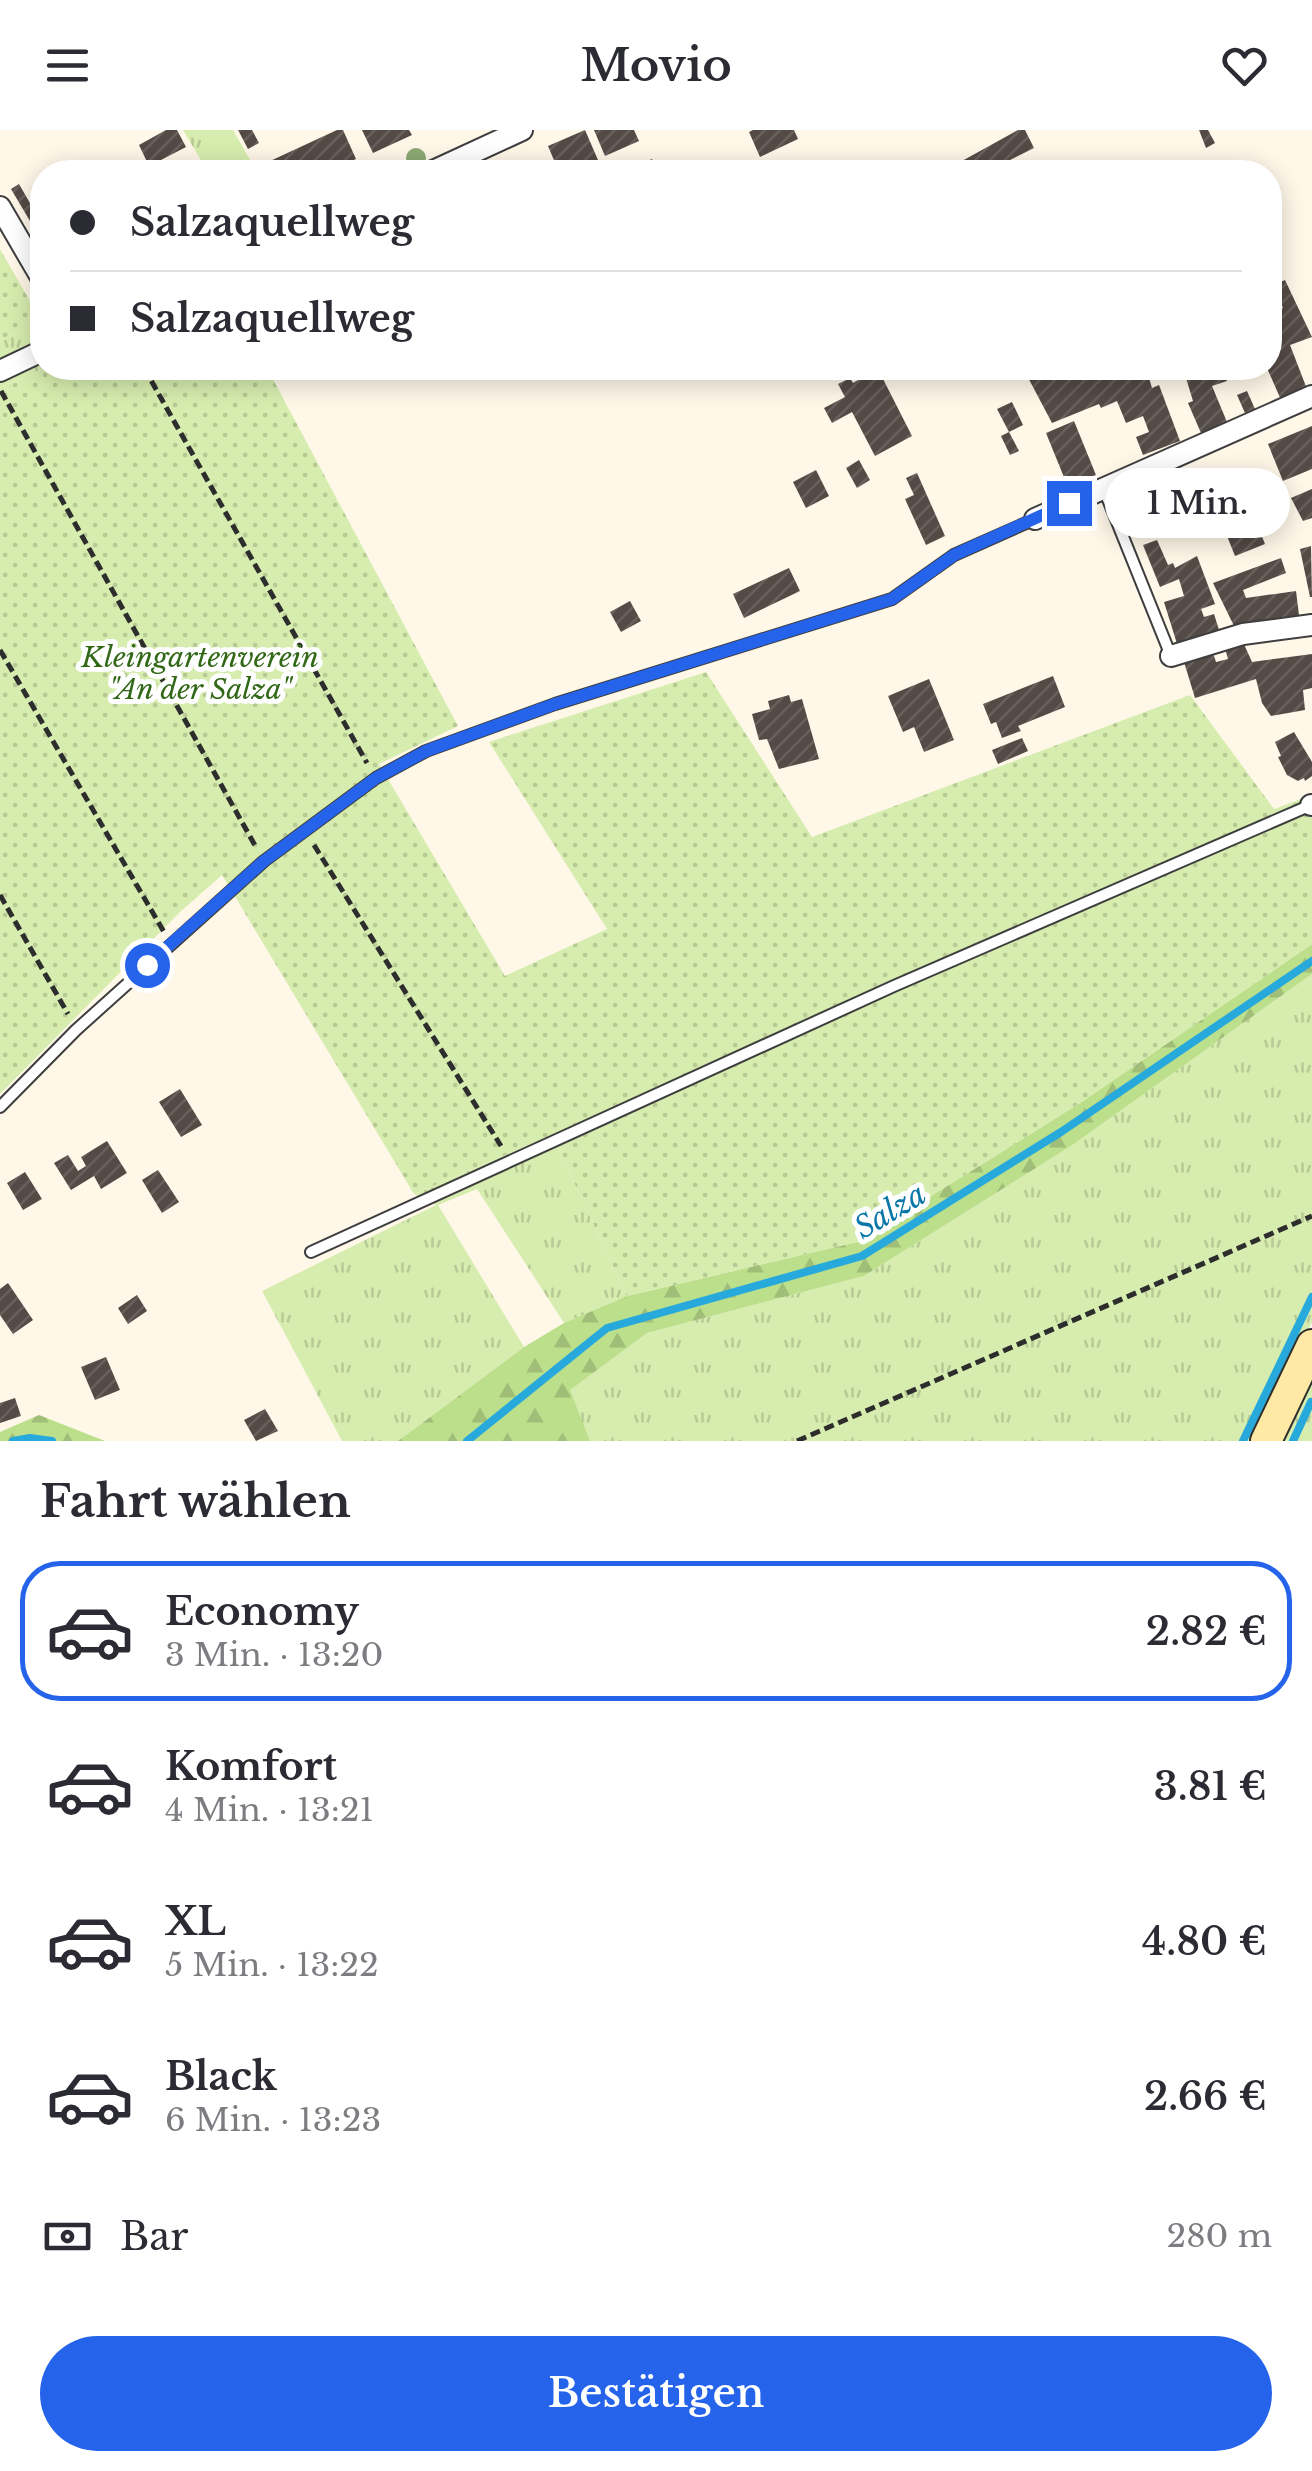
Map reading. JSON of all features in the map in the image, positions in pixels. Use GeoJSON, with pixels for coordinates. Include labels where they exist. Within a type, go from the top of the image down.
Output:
{"type":"FeatureCollection","features":[{"type":"Feature","properties":{"kind":"street"},"geometry":{"type":"LineString","coordinates":[[457,160],[522,130]]}},
{"type":"Feature","properties":{"kind":"street"},"geometry":{"type":"LineString","coordinates":[[0,207],[30,258]]}},
{"type":"Feature","properties":{"kind":"street"},"geometry":{"type":"LineString","coordinates":[[0,370],[30,356]]}},
{"type":"Feature","properties":{"kind":"street"},"geometry":{"type":"LineString","coordinates":[[1035,519],[1312,396]]}},
{"type":"Feature","properties":{"kind":"street"},"geometry":{"type":"LineString","coordinates":[[1170,656],[1243,634],[1312,625]]}},
{"type":"Feature","properties":{"kind":"street"},"geometry":{"type":"LineString","coordinates":[[1266,1441],[1312,1345]]}},
{"type":"Feature","properties":{"kind":"lane"},"geometry":{"type":"LineString","coordinates":[[1103,487],[1170,656]]}},
{"type":"Feature","properties":{"kind":"lane"},"geometry":{"type":"LineString","coordinates":[[0,1108],[76,1030],[264,861],[376,778],[426,751],[555,704],[892,599],[954,555],[1035,519]]}},
{"type":"Feature","properties":{"kind":"lane"},"geometry":{"type":"LineString","coordinates":[[310,1252],[894,986],[1311,805]]}},
{"type":"Feature","properties":{"kind":"path"},"geometry":{"type":"LineString","coordinates":[[151,380],[376,778]]}},
{"type":"Feature","properties":{"kind":"path"},"geometry":{"type":"LineString","coordinates":[[0,388],[264,861]]}},
{"type":"Feature","properties":{"kind":"path"},"geometry":{"type":"LineString","coordinates":[[0,650],[171,943]]}},
{"type":"Feature","properties":{"kind":"path"},"geometry":{"type":"LineString","coordinates":[[306,830],[511,1161]]}},
{"type":"Feature","properties":{"kind":"path"},"geometry":{"type":"LineString","coordinates":[[0,895],[76,1030]]}},
{"type":"Feature","properties":{"kind":"path"},"geometry":{"type":"LineString","coordinates":[[797,1441],[1312,1216]]}},
{"type":"Feature","properties":{"kind":"green space"},"geometry":{"type":"Polygon","coordinates":[[[183,130],[233,130],[250,160],[201,160],[183,130]]]}},
{"type":"Feature","properties":{"kind":"green space"},"geometry":{"type":"Polygon","coordinates":[[[0,249],[30,301],[30,325],[0,340],[0,249]]]}},
{"type":"Feature","properties":{"kind":"green space"},"geometry":{"type":"Polygon","coordinates":[[[30,325],[30,375],[0,388],[0,340],[30,325]]]}},
{"type":"Feature","properties":{"kind":"green space","name":"Kleingartenverein \"An der Salza\""},"geometry":{"type":"Polygon","coordinates":[[[30,375],[30,380],[273,380],[458,726],[379,764],[505,976],[607,929],[489,742],[706,672],[812,837],[1190,695],[1274,809],[1301,799],[1312,815],[1312,944],[1080,1103],[857,1242],[627,1296],[552,1135],[414,1194],[222,875],[179,913],[0,1094],[0,388],[30,375]]]}},
{"type":"Feature","properties":{"kind":"green space"},"geometry":{"type":"Polygon","coordinates":[[[1312,944],[1312,974],[1071,1146],[864,1276],[647,1333],[570,1390],[590,1441],[398,1441],[524,1347],[564,1323],[627,1296],[857,1242],[1080,1103],[1312,944]]]}},
{"type":"Feature","properties":{"kind":"green space"},"geometry":{"type":"Polygon","coordinates":[[[1312,974],[1312,1322],[1306,1335],[1312,1342],[1312,1441],[590,1441],[569,1390],[647,1333],[864,1276],[1071,1146],[1312,974]]]}},
{"type":"Feature","properties":{"kind":"green space"},"geometry":{"type":"Polygon","coordinates":[[[552,1135],[627,1296],[564,1323],[477,1189],[438,1205],[524,1347],[398,1441],[342,1441],[262,1291],[436,1205],[414,1194],[552,1135]]]}},
{"type":"Feature","properties":{"kind":"green space"},"geometry":{"type":"Polygon","coordinates":[[[39,1415],[105,1441],[0,1441],[0,1432],[39,1415]]]}},
{"type":"Feature","properties":{"kind":"building"},"geometry":{"type":"Polygon","coordinates":[[[166,130],[177,130],[186,147],[161,160],[146,160],[139,145],[166,130]]]}},
{"type":"Feature","properties":{"kind":"building"},"geometry":{"type":"Polygon","coordinates":[[[238,130],[252,130],[259,143],[248,149],[238,130]]]}},
{"type":"Feature","properties":{"kind":"building"},"geometry":{"type":"Polygon","coordinates":[[[337,130],[343,130],[356,159],[354,160],[272,160],[337,130]]]}},
{"type":"Feature","properties":{"kind":"building"},"geometry":{"type":"Polygon","coordinates":[[[362,130],[409,130],[412,135],[373,153],[362,130]]]}},
{"type":"Feature","properties":{"kind":"building"},"geometry":{"type":"Polygon","coordinates":[[[585,130],[598,160],[554,160],[548,146],[585,130]]]}},
{"type":"Feature","properties":{"kind":"building"},"geometry":{"type":"Polygon","coordinates":[[[594,130],[634,130],[639,141],[605,156],[594,130]]]}},
{"type":"Feature","properties":{"kind":"building"},"geometry":{"type":"Polygon","coordinates":[[[794,130],[798,139],[760,157],[749,132],[794,130]]]}},
{"type":"Feature","properties":{"kind":"building"},"geometry":{"type":"Polygon","coordinates":[[[1018,130],[1025,130],[1034,148],[1010,160],[964,160],[1018,130]]]}},
{"type":"Feature","properties":{"kind":"building"},"geometry":{"type":"Polygon","coordinates":[[[1199,130],[1208,130],[1215,143],[1206,148],[1199,130]]]}},
{"type":"Feature","properties":{"kind":"building"},"geometry":{"type":"Polygon","coordinates":[[[19,184],[30,203],[30,221],[11,189],[19,184]]]}},
{"type":"Feature","properties":{"kind":"building"},"geometry":{"type":"Polygon","coordinates":[[[1285,280],[1312,337],[1290,345],[1307,389],[1281,400],[1272,380],[1282,380],[1285,280]]]}},
{"type":"Feature","properties":{"kind":"building"},"geometry":{"type":"Polygon","coordinates":[[[846,380],[884,380],[912,436],[875,456],[852,412],[832,423],[824,408],[845,397],[838,384],[846,380]]]}},
{"type":"Feature","properties":{"kind":"building"},"geometry":{"type":"Polygon","coordinates":[[[1029,380],[1150,380],[1152,388],[1159,385],[1180,441],[1143,455],[1136,437],[1149,432],[1143,416],[1126,423],[1117,401],[1052,423],[1029,380]]]}},
{"type":"Feature","properties":{"kind":"building"},"geometry":{"type":"Polygon","coordinates":[[[1187,380],[1227,380],[1212,386],[1227,422],[1201,433],[1188,403],[1193,401],[1187,380]]]}},
{"type":"Feature","properties":{"kind":"building"},"geometry":{"type":"Polygon","coordinates":[[[1247,391],[1255,409],[1245,413],[1237,395],[1247,391]]]}},
{"type":"Feature","properties":{"kind":"building"},"geometry":{"type":"Polygon","coordinates":[[[1012,402],[1023,425],[1009,432],[997,409],[1012,402]]]}},
{"type":"Feature","properties":{"kind":"building"},"geometry":{"type":"Polygon","coordinates":[[[1074,421],[1096,475],[1068,487],[1046,433],[1074,421]]]}},
{"type":"Feature","properties":{"kind":"building"},"geometry":{"type":"Polygon","coordinates":[[[1312,426],[1312,469],[1283,481],[1268,444],[1312,426]]]}},
{"type":"Feature","properties":{"kind":"building"},"geometry":{"type":"Polygon","coordinates":[[[1009,432],[1019,451],[1010,455],[1001,436],[1009,432]]]}},
{"type":"Feature","properties":{"kind":"building"},"geometry":{"type":"Polygon","coordinates":[[[859,460],[870,480],[857,488],[846,468],[859,460]]]}},
{"type":"Feature","properties":{"kind":"building"},"geometry":{"type":"Polygon","coordinates":[[[1182,469],[1199,510],[1137,534],[1121,494],[1182,469]]]}},
{"type":"Feature","properties":{"kind":"building"},"geometry":{"type":"Polygon","coordinates":[[[816,470],[829,496],[806,508],[793,482],[816,470]]]}},
{"type":"Feature","properties":{"kind":"building"},"geometry":{"type":"Polygon","coordinates":[[[917,473],[945,536],[926,545],[905,499],[914,495],[906,478],[917,473]]]}},
{"type":"Feature","properties":{"kind":"building"},"geometry":{"type":"Polygon","coordinates":[[[1239,478],[1246,492],[1233,498],[1226,484],[1239,478]]]}},
{"type":"Feature","properties":{"kind":"building"},"geometry":{"type":"Polygon","coordinates":[[[1312,489],[1312,518],[1303,521],[1291,498],[1312,489]]]}},
{"type":"Feature","properties":{"kind":"building"},"geometry":{"type":"Polygon","coordinates":[[[1255,519],[1265,544],[1235,556],[1225,531],[1255,519]]]}},
{"type":"Feature","properties":{"kind":"building"},"geometry":{"type":"Polygon","coordinates":[[[1157,540],[1168,565],[1173,563],[1175,568],[1197,556],[1215,604],[1201,609],[1204,617],[1214,614],[1220,633],[1178,647],[1164,602],[1184,596],[1179,579],[1160,587],[1143,545],[1157,540]]]}},
{"type":"Feature","properties":{"kind":"building"},"geometry":{"type":"Polygon","coordinates":[[[1311,546],[1312,597],[1310,597],[1300,549],[1311,546]]]}},
{"type":"Feature","properties":{"kind":"building"},"geometry":{"type":"Polygon","coordinates":[[[1281,558],[1286,573],[1243,590],[1246,598],[1296,591],[1299,615],[1235,628],[1213,583],[1281,558]]]}},
{"type":"Feature","properties":{"kind":"building"},"geometry":{"type":"Polygon","coordinates":[[[789,568],[800,591],[744,618],[733,594],[789,568]]]}},
{"type":"Feature","properties":{"kind":"building"},"geometry":{"type":"Polygon","coordinates":[[[630,601],[641,621],[621,632],[610,612],[630,601]]]}},
{"type":"Feature","properties":{"kind":"building"},"geometry":{"type":"Polygon","coordinates":[[[1243,642],[1252,662],[1312,654],[1312,688],[1303,690],[1305,710],[1271,716],[1262,703],[1256,679],[1195,698],[1184,662],[1213,653],[1216,662],[1228,659],[1225,648],[1243,642]]]}},
{"type":"Feature","properties":{"kind":"building"},"geometry":{"type":"Polygon","coordinates":[[[1053,676],[1065,707],[1018,726],[1021,731],[1002,738],[983,704],[1053,676]]]}},
{"type":"Feature","properties":{"kind":"building"},"geometry":{"type":"Polygon","coordinates":[[[929,679],[954,740],[924,752],[914,727],[903,732],[888,696],[929,679]]]}},
{"type":"Feature","properties":{"kind":"building"},"geometry":{"type":"Polygon","coordinates":[[[789,695],[791,702],[802,699],[819,759],[779,769],[767,739],[759,740],[752,714],[770,709],[768,701],[789,695]]]}},
{"type":"Feature","properties":{"kind":"building"},"geometry":{"type":"Polygon","coordinates":[[[1294,732],[1312,762],[1312,776],[1305,781],[1287,775],[1278,757],[1281,756],[1275,742],[1294,732]]]}},
{"type":"Feature","properties":{"kind":"building"},"geometry":{"type":"Polygon","coordinates":[[[1022,738],[1028,751],[998,764],[992,750],[1022,738]]]}},
{"type":"Feature","properties":{"kind":"building"},"geometry":{"type":"Polygon","coordinates":[[[180,1089],[202,1125],[181,1137],[159,1102],[180,1089]]]}},
{"type":"Feature","properties":{"kind":"building"},"geometry":{"type":"Polygon","coordinates":[[[107,1141],[127,1173],[101,1189],[94,1176],[71,1190],[54,1163],[68,1155],[78,1171],[86,1166],[81,1157],[107,1141]]]}},
{"type":"Feature","properties":{"kind":"building"},"geometry":{"type":"Polygon","coordinates":[[[158,1170],[179,1202],[162,1213],[142,1180],[158,1170]]]}},
{"type":"Feature","properties":{"kind":"building"},"geometry":{"type":"Polygon","coordinates":[[[25,1172],[42,1199],[23,1210],[7,1183],[25,1172]]]}},
{"type":"Feature","properties":{"kind":"building"},"geometry":{"type":"Polygon","coordinates":[[[8,1283],[33,1320],[13,1334],[0,1315],[0,1289],[8,1283]]]}},
{"type":"Feature","properties":{"kind":"building"},"geometry":{"type":"Polygon","coordinates":[[[137,1295],[147,1311],[128,1324],[118,1308],[137,1295]]]}},
{"type":"Feature","properties":{"kind":"building"},"geometry":{"type":"Polygon","coordinates":[[[106,1357],[120,1390],[95,1400],[81,1367],[106,1357]]]}},
{"type":"Feature","properties":{"kind":"building"},"geometry":{"type":"Polygon","coordinates":[[[15,1398],[21,1416],[0,1423],[0,1403],[15,1398]]]}},
{"type":"Feature","properties":{"kind":"building"},"geometry":{"type":"Polygon","coordinates":[[[265,1409],[278,1431],[256,1441],[244,1420],[265,1409]]]}},
{"type":"Feature","properties":{"kind":"waterway","name":"Salza"},"geometry":{"type":"LineString","coordinates":[[467,1441],[607,1328],[862,1256],[1061,1132],[1312,961]]}},
{"type":"Feature","properties":{"kind":"waterway"},"geometry":{"type":"LineString","coordinates":[[1243,1441],[1312,1297]]}},
{"type":"Feature","properties":{"kind":"waterway"},"geometry":{"type":"LineString","coordinates":[[1293,1441],[1311,1402]]}},
{"type":"Feature","properties":{"kind":"waterway","name":"Salza"},"geometry":{"type":"LineString","coordinates":[[13,1441],[52,1441]]}},
{"type":"Feature","properties":{"kind":"route"},"geometry":{"type":"LineString","coordinates":[[147,965],[264,861],[376,778],[426,751],[555,704],[892,599],[954,555],[1069,503]]}}]}
